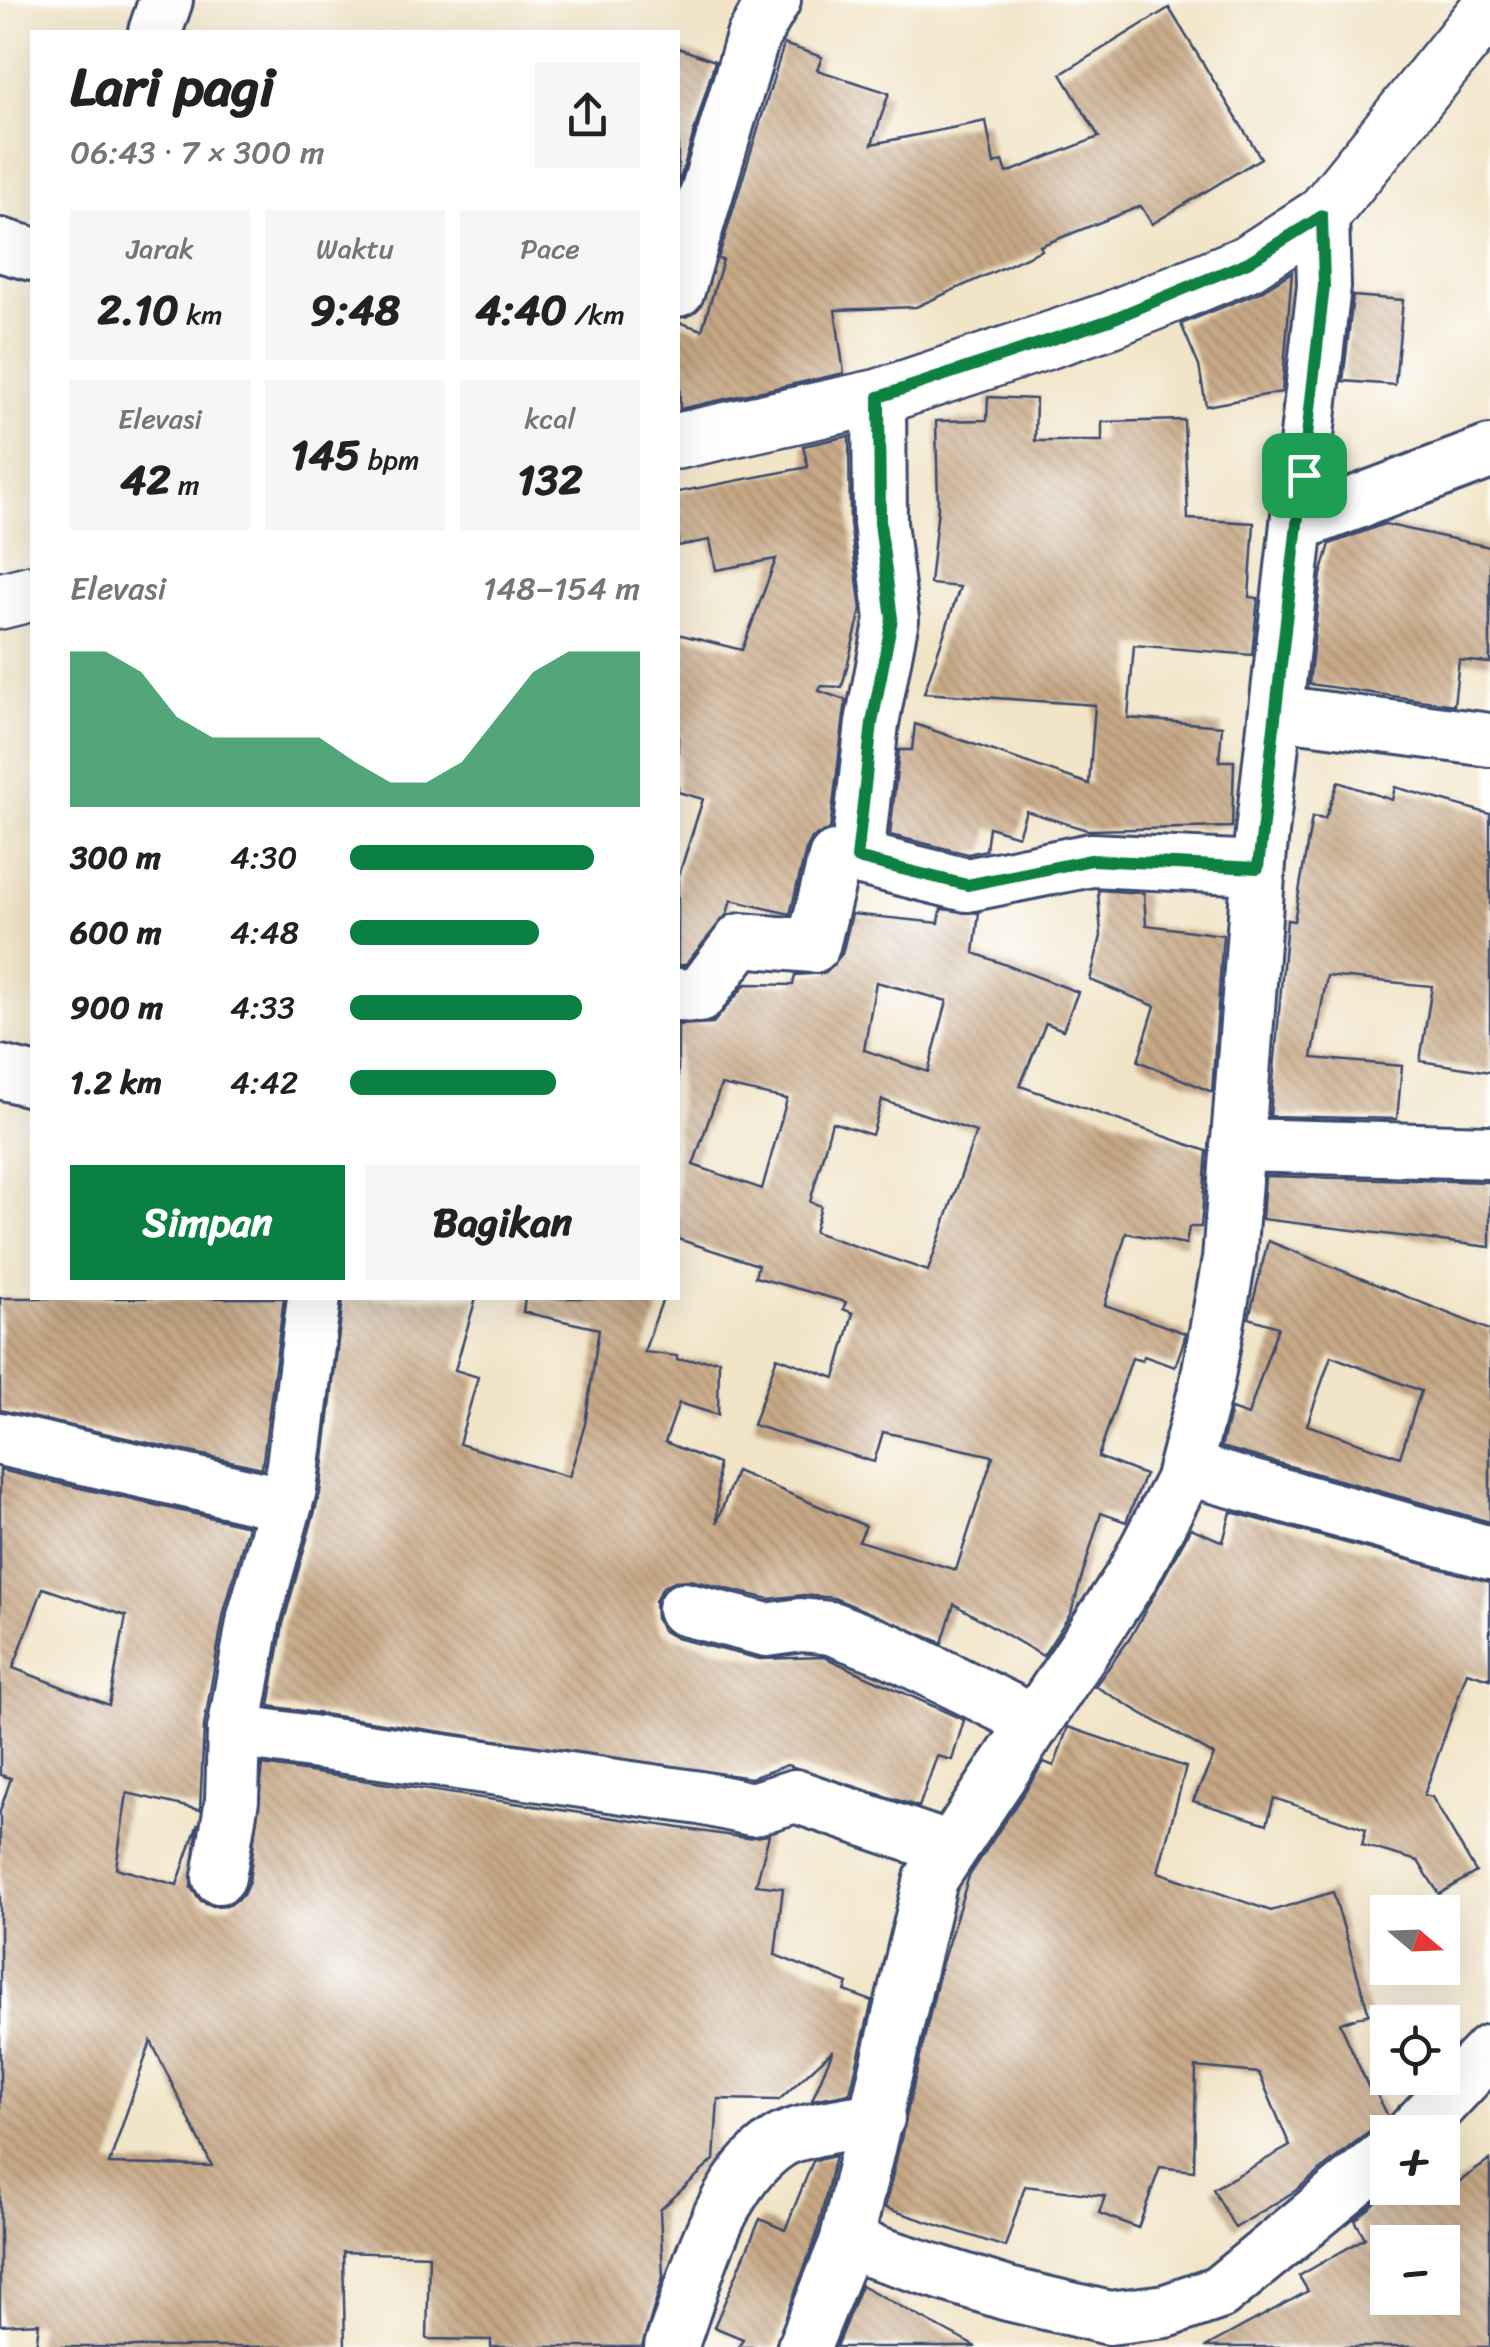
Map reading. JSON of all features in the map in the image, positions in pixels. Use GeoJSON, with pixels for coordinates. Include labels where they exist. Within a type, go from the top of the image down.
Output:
{"type":"FeatureCollection","features":[{"type":"Feature","properties":{"kind":"street"},"geometry":{"type":"LineString","coordinates":[[156,30],[166,0]]}},
{"type":"Feature","properties":{"kind":"street"},"geometry":{"type":"LineString","coordinates":[[680,283],[754,37],[774,0]]}},
{"type":"Feature","properties":{"kind":"street"},"geometry":{"type":"LineString","coordinates":[[680,442],[879,397],[1110,320],[1248,262],[1322,216],[1490,7]]}},
{"type":"Feature","properties":{"kind":"street"},"geometry":{"type":"LineString","coordinates":[[804,2347],[846,2244],[931,1879],[1132,1576],[1185,1468],[1206,1386],[1229,1260],[1258,868],[1324,286],[1322,216]]}},
{"type":"Feature","properties":{"kind":"street"},"geometry":{"type":"LineString","coordinates":[[0,246],[30,254]]}},
{"type":"Feature","properties":{"kind":"street"},"geometry":{"type":"LineString","coordinates":[[857,858],[872,723],[892,619],[880,523],[879,397]]}},
{"type":"Feature","properties":{"kind":"street"},"geometry":{"type":"LineString","coordinates":[[1299,524],[1490,452]]}},
{"type":"Feature","properties":{"kind":"street"},"geometry":{"type":"LineString","coordinates":[[0,601],[30,594]]}},
{"type":"Feature","properties":{"kind":"street"},"geometry":{"type":"LineString","coordinates":[[1276,712],[1490,740]]}},
{"type":"Feature","properties":{"kind":"street"},"geometry":{"type":"LineString","coordinates":[[680,995],[699,996],[721,972],[735,943],[741,940],[814,946],[835,858],[857,858],[967,885],[1091,860],[1258,868]]}},
{"type":"Feature","properties":{"kind":"street"},"geometry":{"type":"LineString","coordinates":[[0,1072],[30,1080]]}},
{"type":"Feature","properties":{"kind":"street"},"geometry":{"type":"LineString","coordinates":[[1237,1145],[1490,1152]]}},
{"type":"Feature","properties":{"kind":"street"},"geometry":{"type":"LineString","coordinates":[[219,1877],[232,1800],[234,1731],[254,1617],[286,1504],[314,1300]]}},
{"type":"Feature","properties":{"kind":"street"},"geometry":{"type":"LineString","coordinates":[[0,1439],[286,1504]]}},
{"type":"Feature","properties":{"kind":"street"},"geometry":{"type":"LineString","coordinates":[[1185,1468],[1490,1553]]}},
{"type":"Feature","properties":{"kind":"street"},"geometry":{"type":"LineString","coordinates":[[684,1609],[768,1630],[831,1628],[891,1651],[1033,1721]]}},
{"type":"Feature","properties":{"kind":"street"},"geometry":{"type":"LineString","coordinates":[[234,1731],[681,1795],[752,1810],[795,1796],[950,1848]]}},
{"type":"Feature","properties":{"kind":"street"},"geometry":{"type":"LineString","coordinates":[[1429,2115],[1490,2052]]}},
{"type":"Feature","properties":{"kind":"street"},"geometry":{"type":"LineString","coordinates":[[671,2347],[724,2208],[752,2166],[781,2140],[878,2118]]}},
{"type":"Feature","properties":{"kind":"street"},"geometry":{"type":"LineString","coordinates":[[846,2244],[1008,2294],[1113,2332],[1219,2294],[1370,2169]]}},
{"type":"Feature","properties":{"kind":"building"},"geometry":{"type":"Polygon","coordinates":[[[1169,8],[1261,158],[1152,224],[1141,206],[1040,246],[1042,250],[916,307],[835,310],[844,373],[680,409],[680,323],[702,330],[723,260],[718,259],[784,44],[822,57],[817,70],[889,93],[872,144],[986,121],[994,164],[1003,161],[1007,173],[1099,137],[1061,74],[1169,8]]]}},
{"type":"Feature","properties":{"kind":"building"},"geometry":{"type":"Polygon","coordinates":[[[680,49],[715,61],[680,179],[680,49]]]}},
{"type":"Feature","properties":{"kind":"building"},"geometry":{"type":"Polygon","coordinates":[[[1292,272],[1282,392],[1206,406],[1199,366],[1181,324],[1260,292],[1292,272]]]}},
{"type":"Feature","properties":{"kind":"building"},"geometry":{"type":"Polygon","coordinates":[[[1353,296],[1403,300],[1395,385],[1343,381],[1353,296]]]}},
{"type":"Feature","properties":{"kind":"building"},"geometry":{"type":"Polygon","coordinates":[[[988,397],[1036,399],[1035,441],[1102,441],[1102,422],[1184,420],[1188,519],[1254,523],[1249,597],[1258,598],[1252,655],[1134,645],[1128,718],[1222,726],[1219,761],[1234,761],[1232,827],[1087,830],[1026,811],[1018,836],[989,827],[986,850],[968,854],[890,835],[899,750],[912,750],[915,724],[1089,784],[1095,705],[924,693],[960,587],[930,584],[938,508],[936,421],[987,420],[988,397]]]}},
{"type":"Feature","properties":{"kind":"building"},"geometry":{"type":"Polygon","coordinates":[[[849,436],[850,523],[861,610],[842,687],[821,686],[819,691],[846,700],[830,829],[812,838],[806,850],[790,914],[731,900],[727,914],[685,965],[680,965],[680,872],[703,799],[680,793],[680,634],[742,650],[776,559],[716,570],[710,540],[680,546],[680,492],[808,467],[803,446],[849,436]]]}},
{"type":"Feature","properties":{"kind":"building"},"geometry":{"type":"Polygon","coordinates":[[[1384,524],[1490,547],[1490,663],[1459,660],[1454,705],[1309,684],[1321,575],[1330,544],[1384,524]]]}},
{"type":"Feature","properties":{"kind":"building"},"geometry":{"type":"Polygon","coordinates":[[[1338,782],[1392,800],[1395,787],[1490,814],[1490,1072],[1420,1061],[1432,986],[1327,976],[1312,1058],[1402,1066],[1397,1119],[1270,1116],[1287,920],[1294,921],[1312,817],[1325,819],[1338,782]]]}},
{"type":"Feature","properties":{"kind":"building"},"geometry":{"type":"Polygon","coordinates":[[[1098,890],[1144,893],[1146,925],[1223,935],[1212,1092],[1138,1061],[1155,1006],[1090,980],[1101,936],[1098,890]]]}},
{"type":"Feature","properties":{"kind":"building"},"geometry":{"type":"Polygon","coordinates":[[[941,909],[979,913],[974,953],[1078,992],[1063,1030],[1046,1023],[1020,1086],[1207,1151],[1201,1227],[1189,1227],[1186,1244],[1126,1233],[1105,1305],[1185,1333],[1184,1341],[1175,1367],[1144,1356],[1142,1361],[1132,1358],[1098,1457],[1145,1475],[1126,1522],[1101,1513],[1071,1613],[1043,1656],[954,1604],[942,1643],[834,1598],[804,1595],[769,1599],[690,1580],[663,1587],[655,1601],[656,1618],[662,1630],[676,1638],[760,1659],[824,1657],[964,1720],[952,1760],[937,1756],[919,1807],[787,1765],[751,1778],[269,1706],[283,1624],[320,1493],[343,1300],[475,1300],[455,1370],[478,1377],[459,1444],[569,1477],[585,1424],[599,1329],[523,1312],[525,1300],[662,1300],[644,1352],[677,1356],[677,1360],[719,1360],[718,1415],[679,1403],[665,1442],[718,1464],[717,1523],[736,1471],[866,1526],[859,1541],[956,1570],[993,1456],[883,1432],[874,1462],[753,1425],[777,1357],[835,1378],[853,1313],[843,1309],[846,1302],[755,1277],[758,1265],[680,1240],[680,1025],[713,1023],[746,984],[793,985],[795,975],[825,973],[842,954],[852,914],[939,923],[941,909]],[[876,982],[864,1050],[928,1072],[947,1001],[876,982]],[[721,1085],[693,1165],[762,1189],[787,1099],[721,1085]],[[882,1100],[872,1135],[832,1122],[810,1202],[821,1206],[814,1232],[928,1271],[976,1132],[882,1100]]]}},
{"type":"Feature","properties":{"kind":"building"},"geometry":{"type":"Polygon","coordinates":[[[1265,1176],[1490,1182],[1490,1247],[1262,1219],[1265,1176]]]}},
{"type":"Feature","properties":{"kind":"building"},"geometry":{"type":"Polygon","coordinates":[[[1268,1241],[1490,1330],[1490,1522],[1221,1447],[1231,1409],[1248,1415],[1278,1327],[1249,1318],[1268,1241]],[[1331,1356],[1307,1425],[1400,1457],[1421,1391],[1331,1356]]]}},
{"type":"Feature","properties":{"kind":"building"},"geometry":{"type":"Polygon","coordinates":[[[0,1298],[284,1300],[262,1468],[0,1410],[0,1298]]]}},
{"type":"Feature","properties":{"kind":"building"},"geometry":{"type":"Polygon","coordinates":[[[0,1470],[248,1526],[224,1612],[204,1726],[200,1810],[127,1793],[116,1868],[177,1885],[198,1823],[191,1888],[201,1901],[213,1906],[230,1905],[243,1895],[249,1882],[263,1765],[746,1838],[769,1835],[756,1885],[783,1888],[775,1955],[848,1984],[845,1991],[872,2001],[850,2093],[812,2100],[833,2050],[779,2100],[718,2099],[714,2160],[660,2210],[663,2277],[642,2347],[491,2347],[491,2340],[427,2339],[429,2255],[343,2252],[345,2347],[36,2347],[39,2323],[0,2325],[0,1811],[11,1778],[0,1775],[0,1470]],[[43,1588],[13,1668],[109,1705],[126,1616],[43,1588]],[[151,2041],[109,2164],[212,2166],[151,2041]]]}},
{"type":"Feature","properties":{"kind":"building"},"geometry":{"type":"Polygon","coordinates":[[[1231,1512],[1490,1582],[1490,1679],[1467,1672],[1424,1795],[1432,1797],[1476,1872],[1439,1894],[1418,1861],[1362,1845],[1366,1829],[1274,1798],[1267,1824],[1193,1801],[1214,1755],[1095,1686],[1130,1638],[1191,1528],[1223,1542],[1231,1512]]]}},
{"type":"Feature","properties":{"kind":"building"},"geometry":{"type":"Polygon","coordinates":[[[1068,1727],[1186,1767],[1158,1872],[1271,1911],[1333,1892],[1369,2014],[1340,2023],[1370,2095],[1377,2095],[1387,2115],[1370,2115],[1370,2131],[1295,2191],[1235,2228],[1213,2189],[1290,2146],[1259,2073],[1196,2067],[1194,2171],[1160,2167],[1138,2228],[1099,2213],[1105,2196],[1025,2186],[1005,2247],[885,2208],[941,1966],[969,1876],[1044,1762],[1054,1766],[1068,1727]]]}},
{"type":"Feature","properties":{"kind":"building"},"geometry":{"type":"Polygon","coordinates":[[[835,2156],[817,2234],[775,2347],[739,2347],[743,2339],[714,2327],[760,2219],[785,2230],[813,2161],[835,2156]]]}},
{"type":"Feature","properties":{"kind":"building"},"geometry":{"type":"Polygon","coordinates":[[[1490,2160],[1490,2347],[1205,2347],[1308,2291],[1299,2276],[1365,2238],[1355,2220],[1373,2205],[1460,2205],[1460,2181],[1490,2160]]]}},
{"type":"Feature","properties":{"kind":"building"},"geometry":{"type":"Polygon","coordinates":[[[861,2285],[976,2347],[836,2347],[861,2285]]]}},
{"type":"Feature","properties":{"kind":"route"},"geometry":{"type":"LineString","coordinates":[[1322,216],[1324,286],[1304,475],[1258,868],[1091,860],[967,885],[857,858],[872,723],[892,619],[880,523],[879,397],[1110,320],[1248,262],[1322,216]]}}]}
